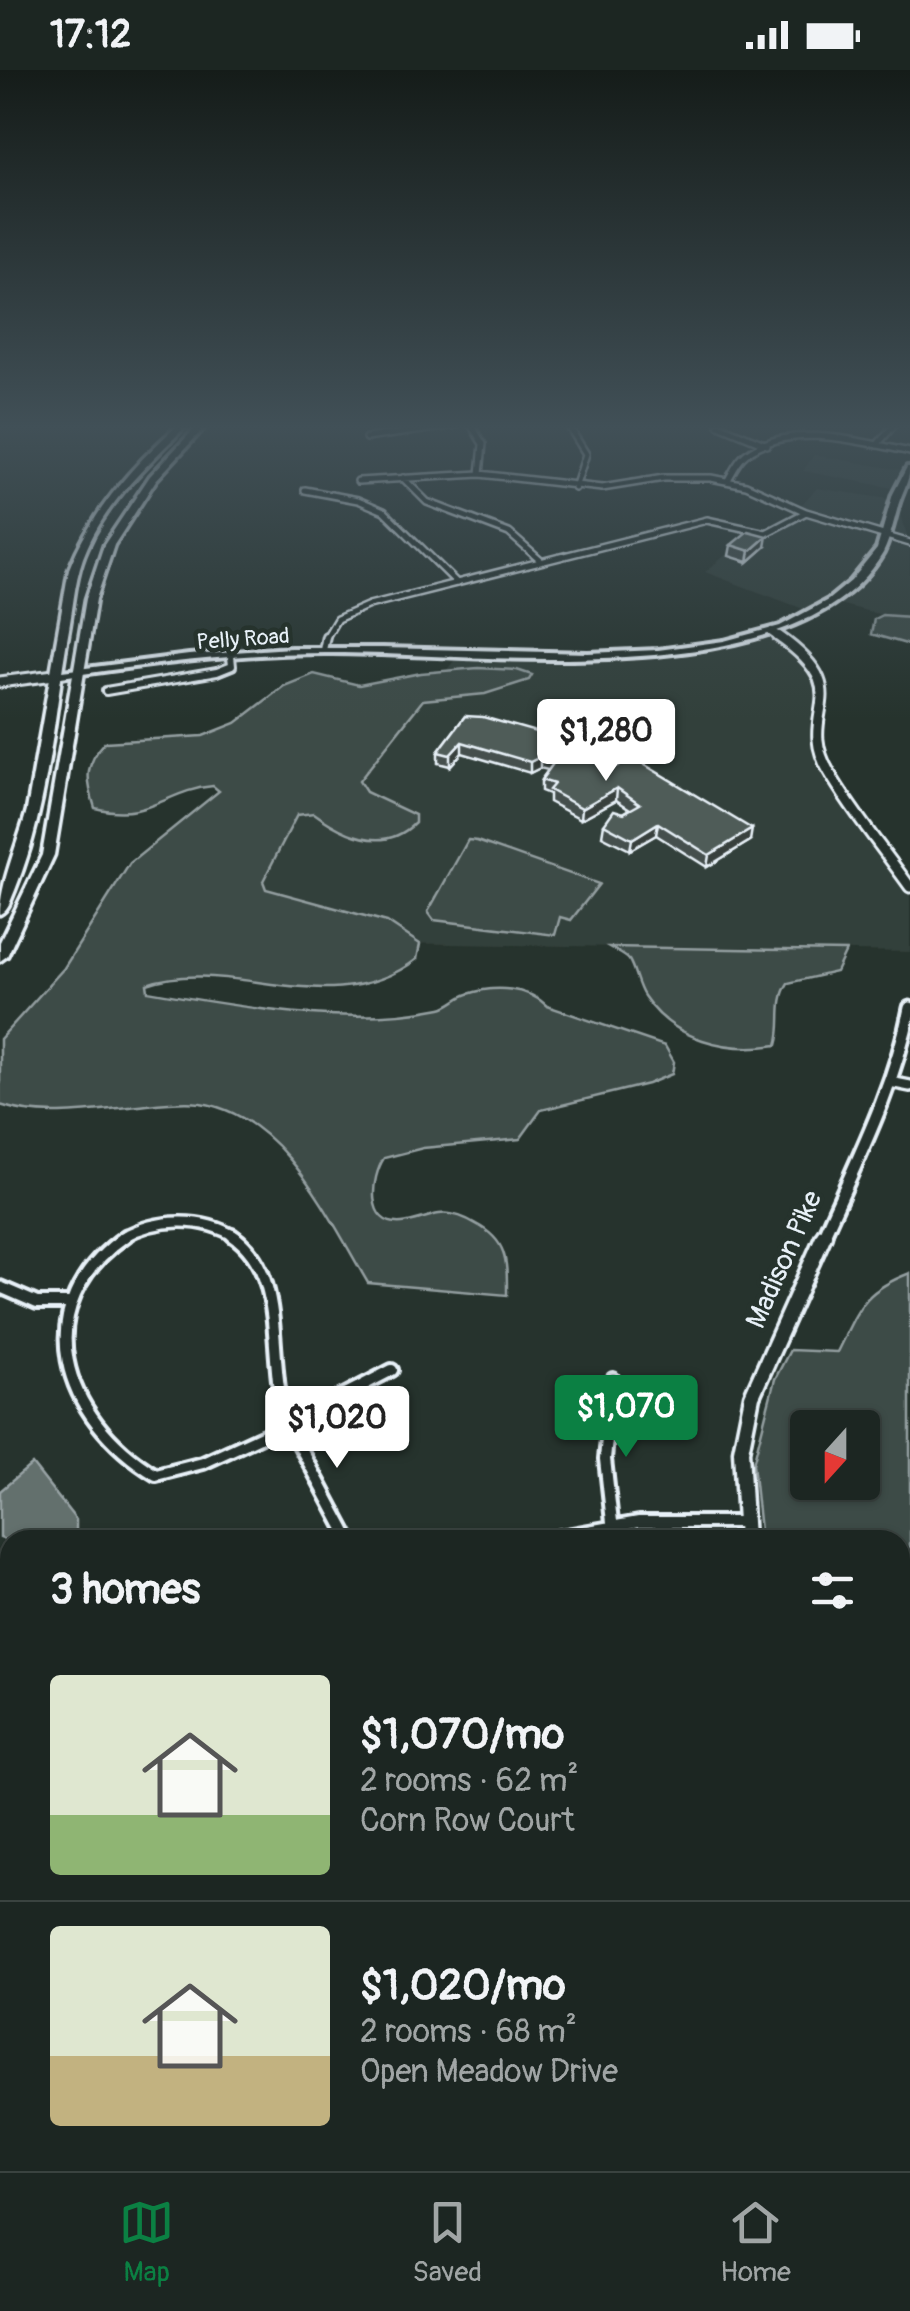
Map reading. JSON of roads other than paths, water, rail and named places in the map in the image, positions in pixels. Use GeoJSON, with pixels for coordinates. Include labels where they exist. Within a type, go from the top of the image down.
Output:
{"type":"FeatureCollection","features":[{"type":"Feature","properties":{"kind":"main road"},"geometry":{"type":"LineString","coordinates":[[0,910],[26,848],[37,806],[54,675],[74,569],[99,523]]}},
{"type":"Feature","properties":{"kind":"main road"},"geometry":{"type":"LineString","coordinates":[[0,956],[48,855],[91,600],[108,546],[123,523]]}},
{"type":"Feature","properties":{"kind":"main road"},"geometry":{"type":"LineString","coordinates":[[323,650],[644,654],[712,646],[772,632],[831,602],[872,560],[889,523]]}},
{"type":"Feature","properties":{"kind":"main road","name":"Pelly Road"},"geometry":{"type":"LineString","coordinates":[[54,675],[323,650]]}},
{"type":"Feature","properties":{"kind":"street"},"geometry":{"type":"LineString","coordinates":[[396,523],[457,582]]}},
{"type":"Feature","properties":{"kind":"street"},"geometry":{"type":"LineString","coordinates":[[483,523],[501,530],[541,561]]}},
{"type":"Feature","properties":{"kind":"street","name":"Pelly Road"},"geometry":{"type":"LineString","coordinates":[[323,650],[326,629],[332,619],[345,612],[696,523]]}},
{"type":"Feature","properties":{"kind":"street","name":"Pelly Road"},"geometry":{"type":"LineString","coordinates":[[722,523],[766,533],[785,523]]}},
{"type":"Feature","properties":{"kind":"street"},"geometry":{"type":"LineString","coordinates":[[844,523],[910,544]]}},
{"type":"Feature","properties":{"kind":"street"},"geometry":{"type":"LineString","coordinates":[[772,632],[813,660],[823,675],[820,752],[827,770],[910,887]]}},
{"type":"Feature","properties":{"kind":"street"},"geometry":{"type":"LineString","coordinates":[[106,692],[218,672],[232,666],[232,656]]}},
{"type":"Feature","properties":{"kind":"street","name":"Pelly Road"},"geometry":{"type":"LineString","coordinates":[[0,682],[54,675]]}},
{"type":"Feature","properties":{"kind":"street","name":"Madison Pike"},"geometry":{"type":"LineString","coordinates":[[745,1530],[742,1451],[752,1396],[890,1082],[910,1008]]}},
{"type":"Feature","properties":{"kind":"street"},"geometry":{"type":"LineString","coordinates":[[890,1082],[910,1086]]}},
{"type":"Feature","properties":{"kind":"street"},"geometry":{"type":"LineString","coordinates":[[345,1530],[288,1421],[275,1384],[261,1267],[245,1244],[230,1233],[180,1221],[148,1225],[113,1242],[87,1265],[70,1302],[66,1346],[76,1393],[102,1434],[156,1475],[185,1472],[288,1421],[392,1370]]}},
{"type":"Feature","properties":{"kind":"street"},"geometry":{"type":"LineString","coordinates":[[0,1287],[37,1303],[70,1302]]}},
{"type":"Feature","properties":{"kind":"street"},"geometry":{"type":"LineString","coordinates":[[613,1380],[605,1459],[613,1530]]}},
{"type":"Feature","properties":{"kind":"street"},"geometry":{"type":"LineString","coordinates":[[584,1530],[612,1524],[708,1519],[744,1522]]}}]}
